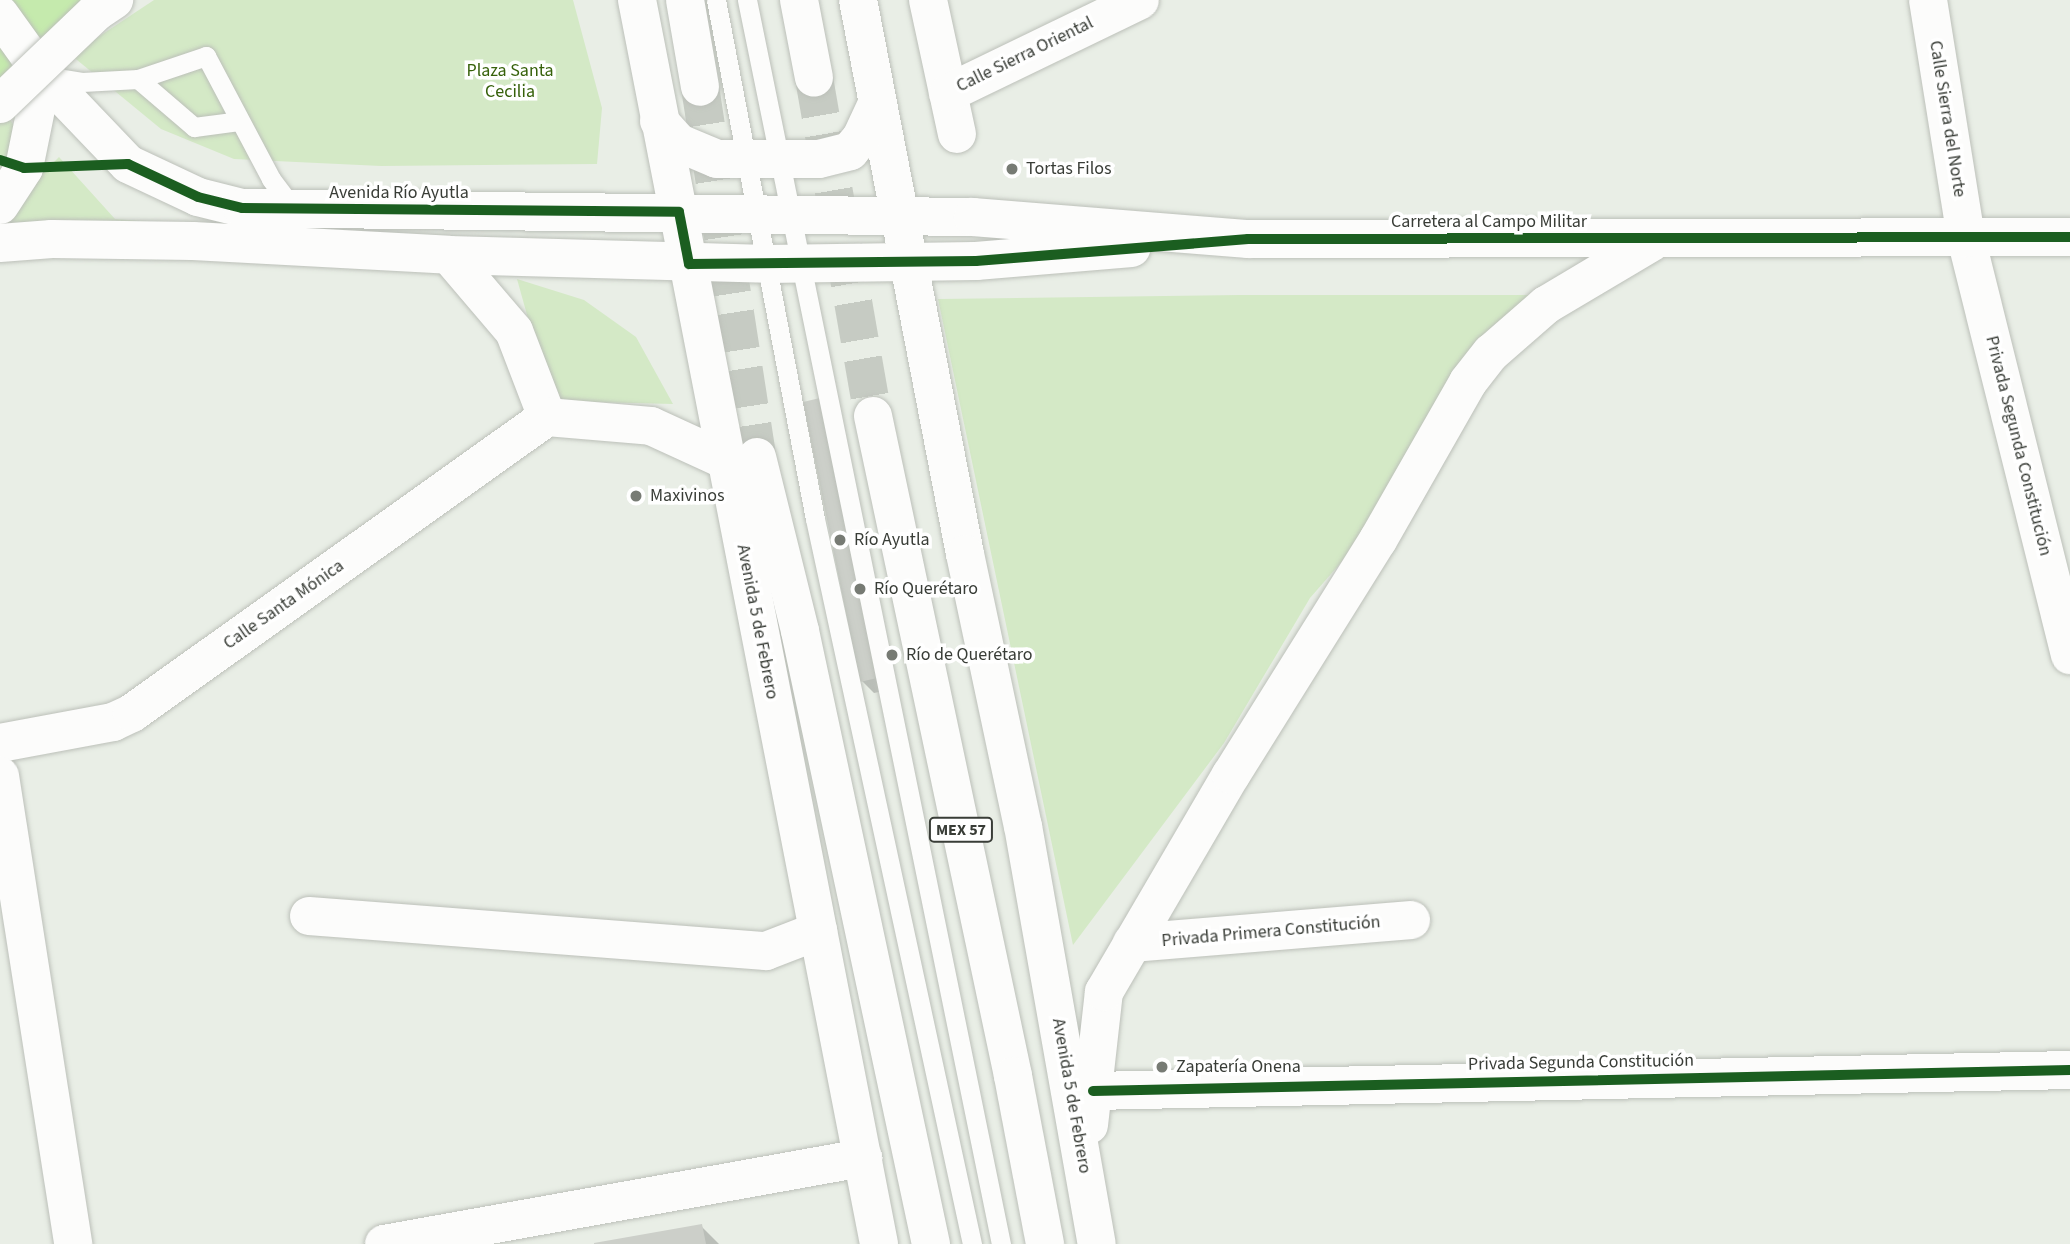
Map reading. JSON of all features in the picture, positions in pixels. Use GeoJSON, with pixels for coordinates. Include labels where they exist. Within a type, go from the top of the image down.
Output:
{"type":"FeatureCollection","features":[{"type":"Feature","properties":{"kind":"main road"},"geometry":{"type":"LineString","coordinates":[[0,104],[96,12],[114,0]]}},
{"type":"Feature","properties":{"kind":"main road","name":"Avenida 5 de Febrero"},"geometry":{"type":"LineString","coordinates":[[637,0],[689,264],[741,458],[800,631],[931,1244]]}},
{"type":"Feature","properties":{"kind":"main road"},"geometry":{"type":"LineString","coordinates":[[685,0],[700,87]]}},
{"type":"Feature","properties":{"kind":"main road"},"geometry":{"type":"LineString","coordinates":[[799,0],[814,78]]}},
{"type":"Feature","properties":{"kind":"main road","name":"Avenida 5 de Febrero"},"geometry":{"type":"LineString","coordinates":[[858,0],[908,262],[1023,826],[1097,1244]]}},
{"type":"Feature","properties":{"kind":"main road"},"geometry":{"type":"LineString","coordinates":[[928,0],[957,134]]}},
{"type":"Feature","properties":{"kind":"main road","name":"Calle Sierra Oriental"},"geometry":{"type":"LineString","coordinates":[[948,93],[1140,0]]}},
{"type":"Feature","properties":{"kind":"main road","name":"Calle Sierra del Norte"},"geometry":{"type":"LineString","coordinates":[[1928,0],[1966,238]]}},
{"type":"Feature","properties":{"kind":"main road","name":"Avenida Río Ayutla"},"geometry":{"type":"LineString","coordinates":[[0,15],[43,75],[128,164],[158,181],[198,197],[242,208],[900,216]]}},
{"type":"Feature","properties":{"kind":"main road"},"geometry":{"type":"LineString","coordinates":[[0,205],[24,169],[43,75]]}},
{"type":"Feature","properties":{"kind":"main road"},"geometry":{"type":"LineString","coordinates":[[659,121],[679,144],[717,159],[819,159],[850,151],[861,138],[877,104]]}},
{"type":"Feature","properties":{"kind":"main road","name":"Carretera al Campo Militar"},"geometry":{"type":"LineString","coordinates":[[900,216],[973,217],[1248,239],[2070,237]]}},
{"type":"Feature","properties":{"kind":"main road","name":"Privada Segunda Constitución"},"geometry":{"type":"LineString","coordinates":[[1966,238],[2070,655]]}},
{"type":"Feature","properties":{"kind":"main road"},"geometry":{"type":"LineString","coordinates":[[0,243],[52,239],[193,241],[449,255],[689,264],[908,262]]}},
{"type":"Feature","properties":{"kind":"main road","name":"Carretera al Campo Militar"},"geometry":{"type":"LineString","coordinates":[[908,262],[976,261],[1248,239]]}},
{"type":"Feature","properties":{"kind":"main road"},"geometry":{"type":"LineString","coordinates":[[1085,1168],[1104,992],[1244,754],[1378,540],[1468,383],[1492,353],[1546,305],[1586,278],[1656,240]]}},
{"type":"Feature","properties":{"kind":"main road"},"geometry":{"type":"LineString","coordinates":[[449,255],[514,331],[547,418],[652,426],[741,458]]}},
{"type":"Feature","properties":{"kind":"main road","name":"MEX 57"},"geometry":{"type":"LineString","coordinates":[[873,416],[1013,1076],[1045,1244]]}},
{"type":"Feature","properties":{"kind":"main road","name":"Calle Santa Mónica"},"geometry":{"type":"LineString","coordinates":[[0,743],[113,722],[132,713],[547,418]]}},
{"type":"Feature","properties":{"kind":"main road","name":"Avenida 5 de Febrero"},"geometry":{"type":"LineString","coordinates":[[741,458],[818,931],[879,1244]]}},
{"type":"Feature","properties":{"kind":"main road"},"geometry":{"type":"LineString","coordinates":[[0,776],[73,1244]]}},
{"type":"Feature","properties":{"kind":"main road"},"geometry":{"type":"LineString","coordinates":[[309,916],[766,951],[818,931]]}},
{"type":"Feature","properties":{"kind":"main road","name":"Privada Primera Constitución"},"geometry":{"type":"LineString","coordinates":[[1132,943],[1411,920]]}},
{"type":"Feature","properties":{"kind":"main road","name":"Privada Segunda Constitución"},"geometry":{"type":"LineString","coordinates":[[1093,1091],[2070,1070]]}},
{"type":"Feature","properties":{"kind":"main road"},"geometry":{"type":"LineString","coordinates":[[384,1244],[863,1158]]}},
{"type":"Feature","properties":{"kind":"lane"},"geometry":{"type":"LineString","coordinates":[[716,0],[763,159],[783,264],[815,519],[972,1244]]}},
{"type":"Feature","properties":{"kind":"lane"},"geometry":{"type":"LineString","coordinates":[[747,0],[763,159],[783,264],[1001,1244]]}},
{"type":"Feature","properties":{"kind":"lane"},"geometry":{"type":"LineString","coordinates":[[43,75],[82,82],[138,79],[206,56],[271,179],[294,210]]}},
{"type":"Feature","properties":{"kind":"lane"},"geometry":{"type":"LineString","coordinates":[[138,79],[194,127],[239,121]]}},
{"type":"Feature","properties":{"kind":"green space","name":"Plaza Santa Cecilia"},"geometry":{"type":"Polygon","coordinates":[[[154,0],[573,0],[602,108],[597,164],[381,166],[234,159],[161,129],[71,55],[154,0]]]}},
{"type":"Feature","properties":{"kind":"green space"},"geometry":{"type":"Polygon","coordinates":[[[0,105],[45,171],[59,157],[115,219],[181,224],[0,233],[0,105]]]}},
{"type":"Feature","properties":{"kind":"green space"},"geometry":{"type":"Polygon","coordinates":[[[517,279],[584,300],[636,337],[673,404],[551,401],[517,279]]]}},
{"type":"Feature","properties":{"kind":"green space"},"geometry":{"type":"Polygon","coordinates":[[[1530,295],[1414,479],[1310,598],[1224,743],[1073,945],[938,299],[1530,295]]]}},
{"type":"Feature","properties":{"kind":"shaded area"},"geometry":{"type":"Polygon","coordinates":[[[0,0],[117,0],[0,88],[0,0]]]}},
{"type":"Feature","properties":{"kind":"building","name":"Río Ayutla"},"geometry":{"type":"Polygon","coordinates":[[[820,398],[877,678],[860,682],[803,402],[820,398]]]}},
{"type":"Feature","properties":{"kind":"building"},"geometry":{"type":"Polygon","coordinates":[[[702,1224],[706,1244],[594,1244],[594,1243],[702,1224]]]}},
{"type":"Feature","properties":{"kind":"tunnel"},"geometry":{"type":"LineString","coordinates":[[814,78],[873,416]]}},
{"type":"Feature","properties":{"kind":"tunnel"},"geometry":{"type":"LineString","coordinates":[[700,87],[757,457]]}},
{"type":"Feature","properties":{"kind":"cycle path"},"geometry":{"type":"LineString","coordinates":[[0,160],[24,168],[128,164],[198,197],[242,208],[679,212],[689,264],[976,261],[1248,239],[2070,237]]}},
{"type":"Feature","properties":{"kind":"cycle path"},"geometry":{"type":"LineString","coordinates":[[1093,1091],[2070,1070]]}},
{"type":"Feature","properties":{"kind":"place","name":"Tortas Filos"},"geometry":{"type":"Point","coordinates":[1012,169]}},
{"type":"Feature","properties":{"kind":"place","name":"Maxivinos"},"geometry":{"type":"Point","coordinates":[636,496]}},
{"type":"Feature","properties":{"kind":"place","name":"Río Ayutla"},"geometry":{"type":"Point","coordinates":[840,540]}},
{"type":"Feature","properties":{"kind":"place","name":"Río Querétaro"},"geometry":{"type":"Point","coordinates":[860,589]}},
{"type":"Feature","properties":{"kind":"place","name":"Río de Querétaro"},"geometry":{"type":"Point","coordinates":[892,655]}},
{"type":"Feature","properties":{"kind":"place","name":"Zapatería Onena"},"geometry":{"type":"Point","coordinates":[1162,1067]}}]}
